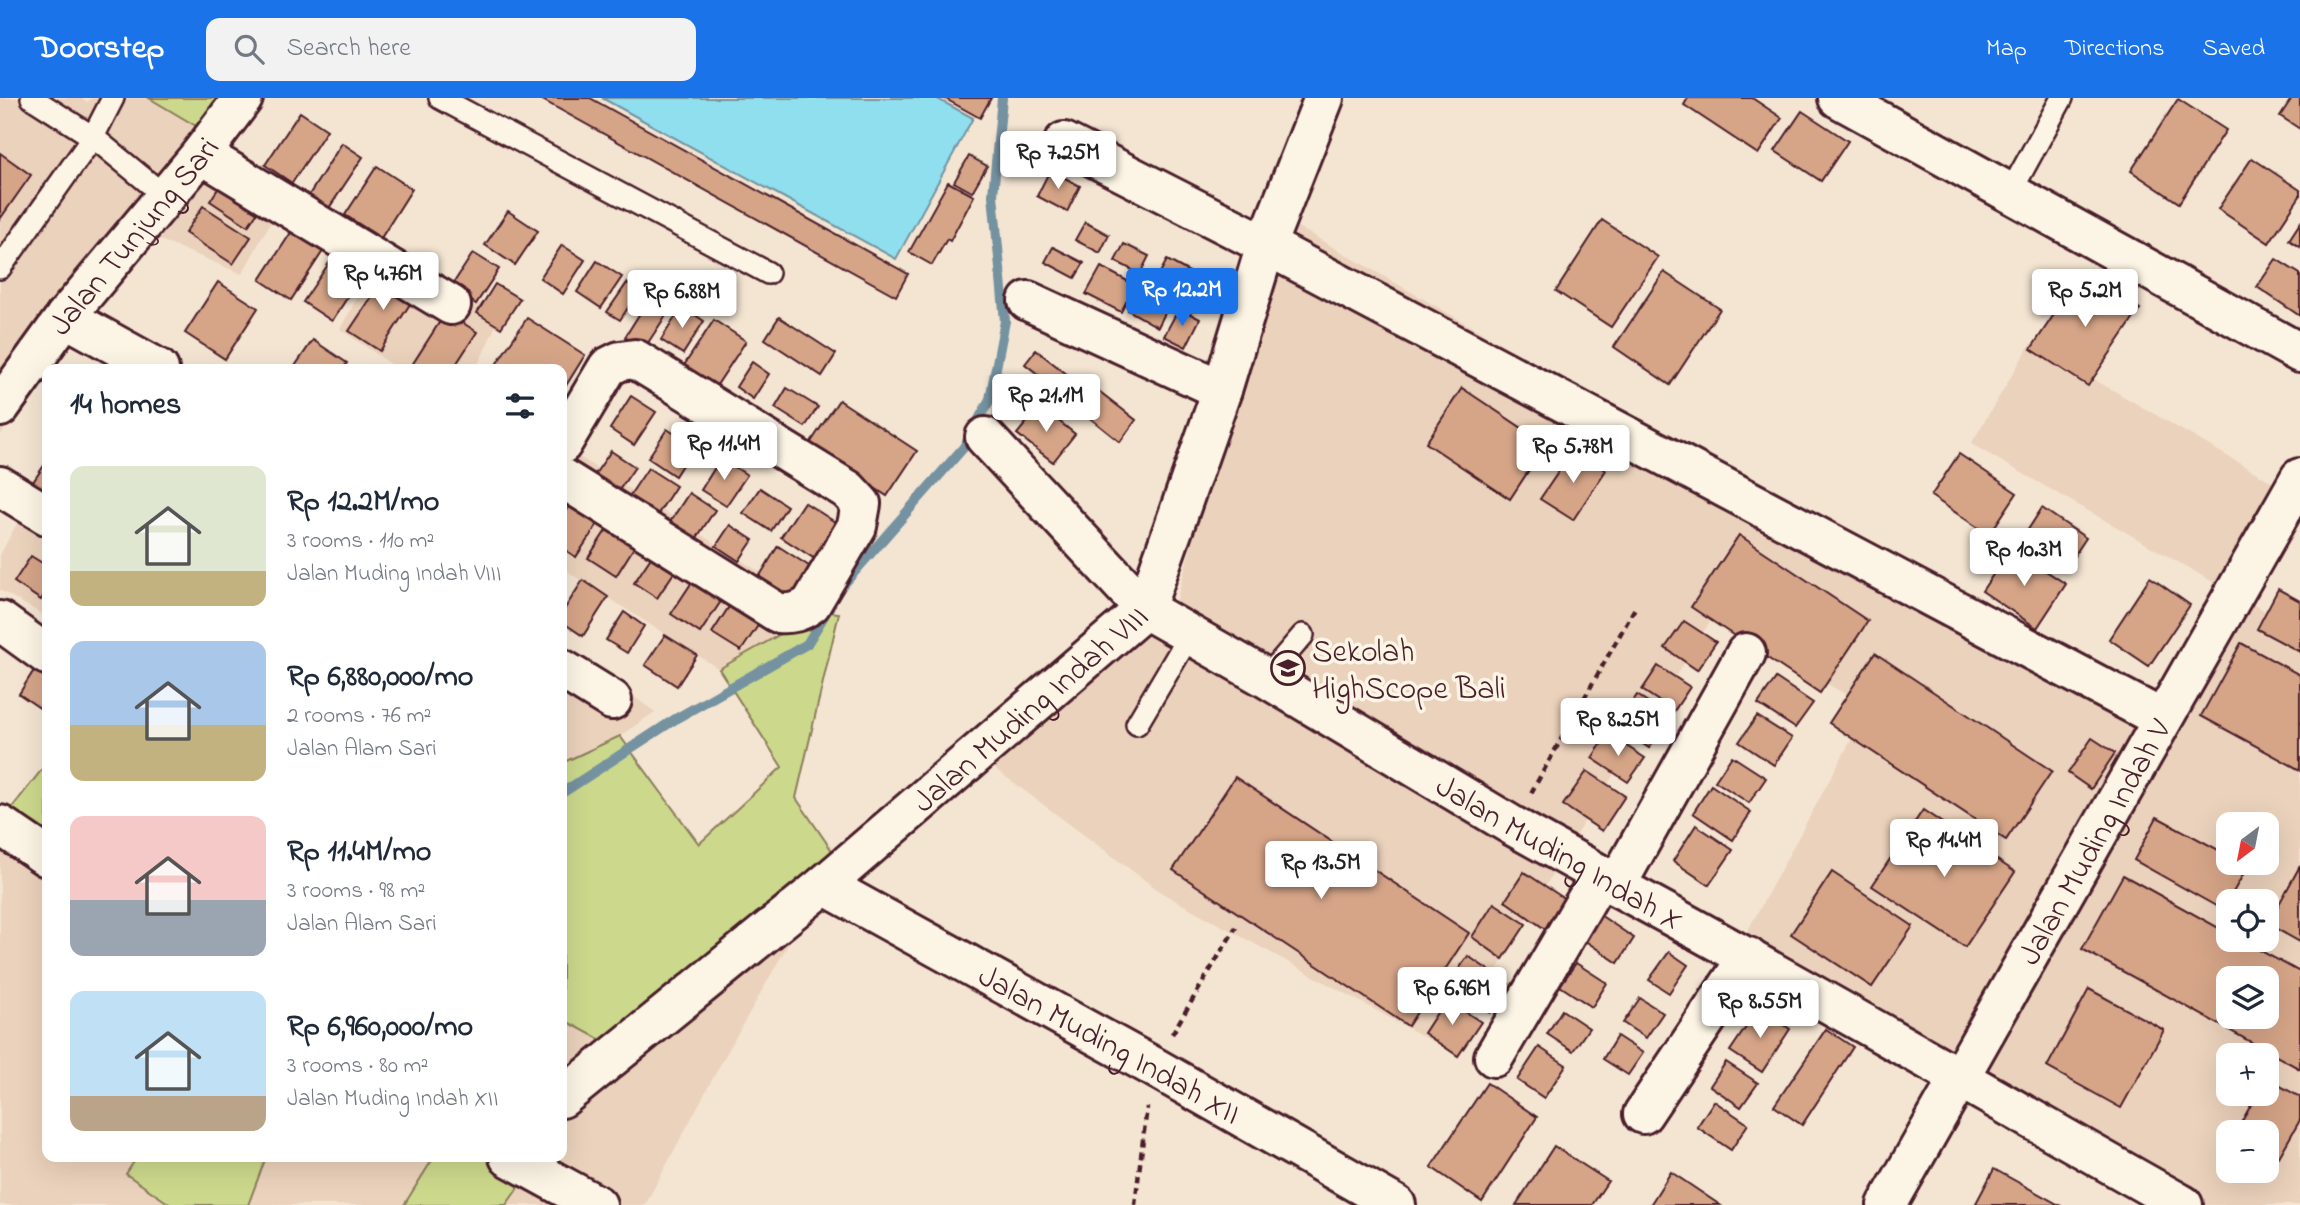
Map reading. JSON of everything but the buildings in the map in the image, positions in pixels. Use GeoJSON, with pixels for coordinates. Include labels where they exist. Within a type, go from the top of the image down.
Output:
{"type":"FeatureCollection","features":[{"type":"Feature","properties":{"kind":"street","name":"Jalan Tunjung Sari"},"geometry":{"type":"LineString","coordinates":[[0,407],[65,317],[201,154],[243,98]]}},
{"type":"Feature","properties":{"kind":"street","name":"Jalan Muding Indah VIII"},"geometry":{"type":"LineString","coordinates":[[567,1094],[824,885],[1145,609],[1222,390],[1266,245],[1324,98]]}},
{"type":"Feature","properties":{"kind":"street"},"geometry":{"type":"LineString","coordinates":[[1838,98],[2300,353]]}},
{"type":"Feature","properties":{"kind":"street"},"geometry":{"type":"LineString","coordinates":[[1064,142],[1266,245],[2162,719]]}},
{"type":"Feature","properties":{"kind":"street"},"geometry":{"type":"LineString","coordinates":[[201,154],[451,304]]}},
{"type":"Feature","properties":{"kind":"street"},"geometry":{"type":"LineString","coordinates":[[1028,301],[1222,390]]}},
{"type":"Feature","properties":{"kind":"street"},"geometry":{"type":"LineString","coordinates":[[65,317],[150,364]]}},
{"type":"Feature","properties":{"kind":"street"},"geometry":{"type":"LineString","coordinates":[[567,436],[608,367],[620,361],[635,359],[848,490],[861,504],[857,526],[811,604],[801,611],[789,614],[778,613],[567,481]]}},
{"type":"Feature","properties":{"kind":"street","name":"Jalan Muding Indah X"},"geometry":{"type":"LineString","coordinates":[[985,437],[1145,609],[1513,826],[2183,1205]]}},
{"type":"Feature","properties":{"kind":"street","name":"Jalan Muding Indah V"},"geometry":{"type":"LineString","coordinates":[[1887,1205],[2300,478]]}},
{"type":"Feature","properties":{"kind":"street"},"geometry":{"type":"LineString","coordinates":[[0,486],[42,512]]}},
{"type":"Feature","properties":{"kind":"street"},"geometry":{"type":"LineString","coordinates":[[0,621],[42,651]]}},
{"type":"Feature","properties":{"kind":"street"},"geometry":{"type":"LineString","coordinates":[[1494,1057],[1608,880],[1746,653]]}},
{"type":"Feature","properties":{"kind":"street"},"geometry":{"type":"LineString","coordinates":[[567,672],[612,700]]}},
{"type":"Feature","properties":{"kind":"street"},"geometry":{"type":"LineString","coordinates":[[0,825],[42,854]]}},
{"type":"Feature","properties":{"kind":"street","name":"Jalan Muding Indah XII"},"geometry":{"type":"LineString","coordinates":[[824,885],[1152,1066],[1396,1205]]}},
{"type":"Feature","properties":{"kind":"street"},"geometry":{"type":"LineString","coordinates":[[1643,1114],[1748,957]]}},
{"type":"Feature","properties":{"kind":"street"},"geometry":{"type":"LineString","coordinates":[[518,1162],[597,1205]]}},
{"type":"Feature","properties":{"kind":"lane"},"geometry":{"type":"LineString","coordinates":[[32,98],[93,137],[166,197]]}},
{"type":"Feature","properties":{"kind":"lane"},"geometry":{"type":"LineString","coordinates":[[0,268],[93,137],[113,98]]}},
{"type":"Feature","properties":{"kind":"lane"},"geometry":{"type":"LineString","coordinates":[[440,98],[768,273]]}},
{"type":"Feature","properties":{"kind":"lane"},"geometry":{"type":"LineString","coordinates":[[2010,193],[2062,98]]}},
{"type":"Feature","properties":{"kind":"lane"},"geometry":{"type":"LineString","coordinates":[[1266,678],[1303,635]]}},
{"type":"Feature","properties":{"kind":"lane"},"geometry":{"type":"LineString","coordinates":[[1137,724],[1189,636]]}},
{"type":"Feature","properties":{"kind":"path"},"geometry":{"type":"LineString","coordinates":[[1513,826],[1635,608]]}},
{"type":"Feature","properties":{"kind":"path"},"geometry":{"type":"LineString","coordinates":[[1135,1205],[1152,1066],[1236,927]]}},
{"type":"Feature","properties":{"kind":"shaded area"},"geometry":{"type":"Polygon","coordinates":[[[0,98],[82,98],[87,102],[92,98],[149,98],[223,142],[288,191],[242,274],[151,236],[96,298],[50,364],[42,364],[42,376],[0,436],[0,98]]]}},
{"type":"Feature","properties":{"kind":"shaded area"},"geometry":{"type":"Polygon","coordinates":[[[1284,219],[1715,466],[2172,735],[2248,602],[1971,444],[2031,343],[2300,498],[2249,602],[2300,631],[2300,1205],[2192,1205],[1741,943],[1869,707],[1711,620],[1567,849],[1450,1051],[1162,893],[975,754],[1174,610],[1229,403],[1284,219]]]}},
{"type":"Feature","properties":{"kind":"shaded area"},"geometry":{"type":"Polygon","coordinates":[[[387,244],[500,317],[478,364],[391,364],[340,329],[387,244]]]}},
{"type":"Feature","properties":{"kind":"shaded area"},"geometry":{"type":"Polygon","coordinates":[[[567,449],[821,611],[719,669],[567,571],[567,449]]]}},
{"type":"Feature","properties":{"kind":"shaded area"},"geometry":{"type":"Polygon","coordinates":[[[36,487],[42,491],[42,614],[0,590],[0,555],[36,487]]]}},
{"type":"Feature","properties":{"kind":"shaded area"},"geometry":{"type":"Polygon","coordinates":[[[567,648],[655,712],[620,736],[567,761],[567,648]]]}},
{"type":"Feature","properties":{"kind":"shaded area"},"geometry":{"type":"Polygon","coordinates":[[[0,810],[42,835],[42,1162],[134,1162],[127,1174],[171,1205],[0,1205],[0,810]]]}},
{"type":"Feature","properties":{"kind":"shaded area"},"geometry":{"type":"Polygon","coordinates":[[[837,858],[720,1065],[645,1205],[506,1205],[536,1162],[567,1162],[567,1022],[601,1040],[837,858]]]}},
{"type":"Feature","properties":{"kind":"shaded area"},"geometry":{"type":"Polygon","coordinates":[[[264,1162],[431,1162],[404,1205],[248,1205],[264,1162]]]}},
{"type":"Feature","properties":{"kind":"green space"},"geometry":{"type":"Polygon","coordinates":[[[149,98],[253,98],[223,142],[149,98]]]}},
{"type":"Feature","properties":{"kind":"green space"},"geometry":{"type":"Polygon","coordinates":[[[821,611],[839,613],[796,798],[837,858],[601,1040],[567,1022],[567,761],[620,736],[699,844],[782,767],[719,669],[821,611]]]}},
{"type":"Feature","properties":{"kind":"green space"},"geometry":{"type":"Polygon","coordinates":[[[42,769],[42,835],[7,814],[42,769]]]}},
{"type":"Feature","properties":{"kind":"green space"},"geometry":{"type":"Polygon","coordinates":[[[134,1162],[264,1162],[248,1205],[171,1205],[126,1174],[134,1162]]]}},
{"type":"Feature","properties":{"kind":"green space"},"geometry":{"type":"Polygon","coordinates":[[[431,1162],[536,1162],[506,1205],[404,1205],[431,1162]]]}},
{"type":"Feature","properties":{"kind":"water"},"geometry":{"type":"Polygon","coordinates":[[[602,98],[936,98],[973,118],[896,259],[602,98]]]}},
{"type":"Feature","properties":{"kind":"waterway"},"geometry":{"type":"LineString","coordinates":[[843,585],[964,447],[990,399],[1005,321],[993,195],[1002,98]]}},
{"type":"Feature","properties":{"kind":"waterway"},"geometry":{"type":"LineString","coordinates":[[567,790],[677,718],[807,644],[829,608]]}},
{"type":"Feature","properties":{"kind":"place","name":"Sekolah HighScope Bali"},"geometry":{"type":"Point","coordinates":[1288,668]}}]}
